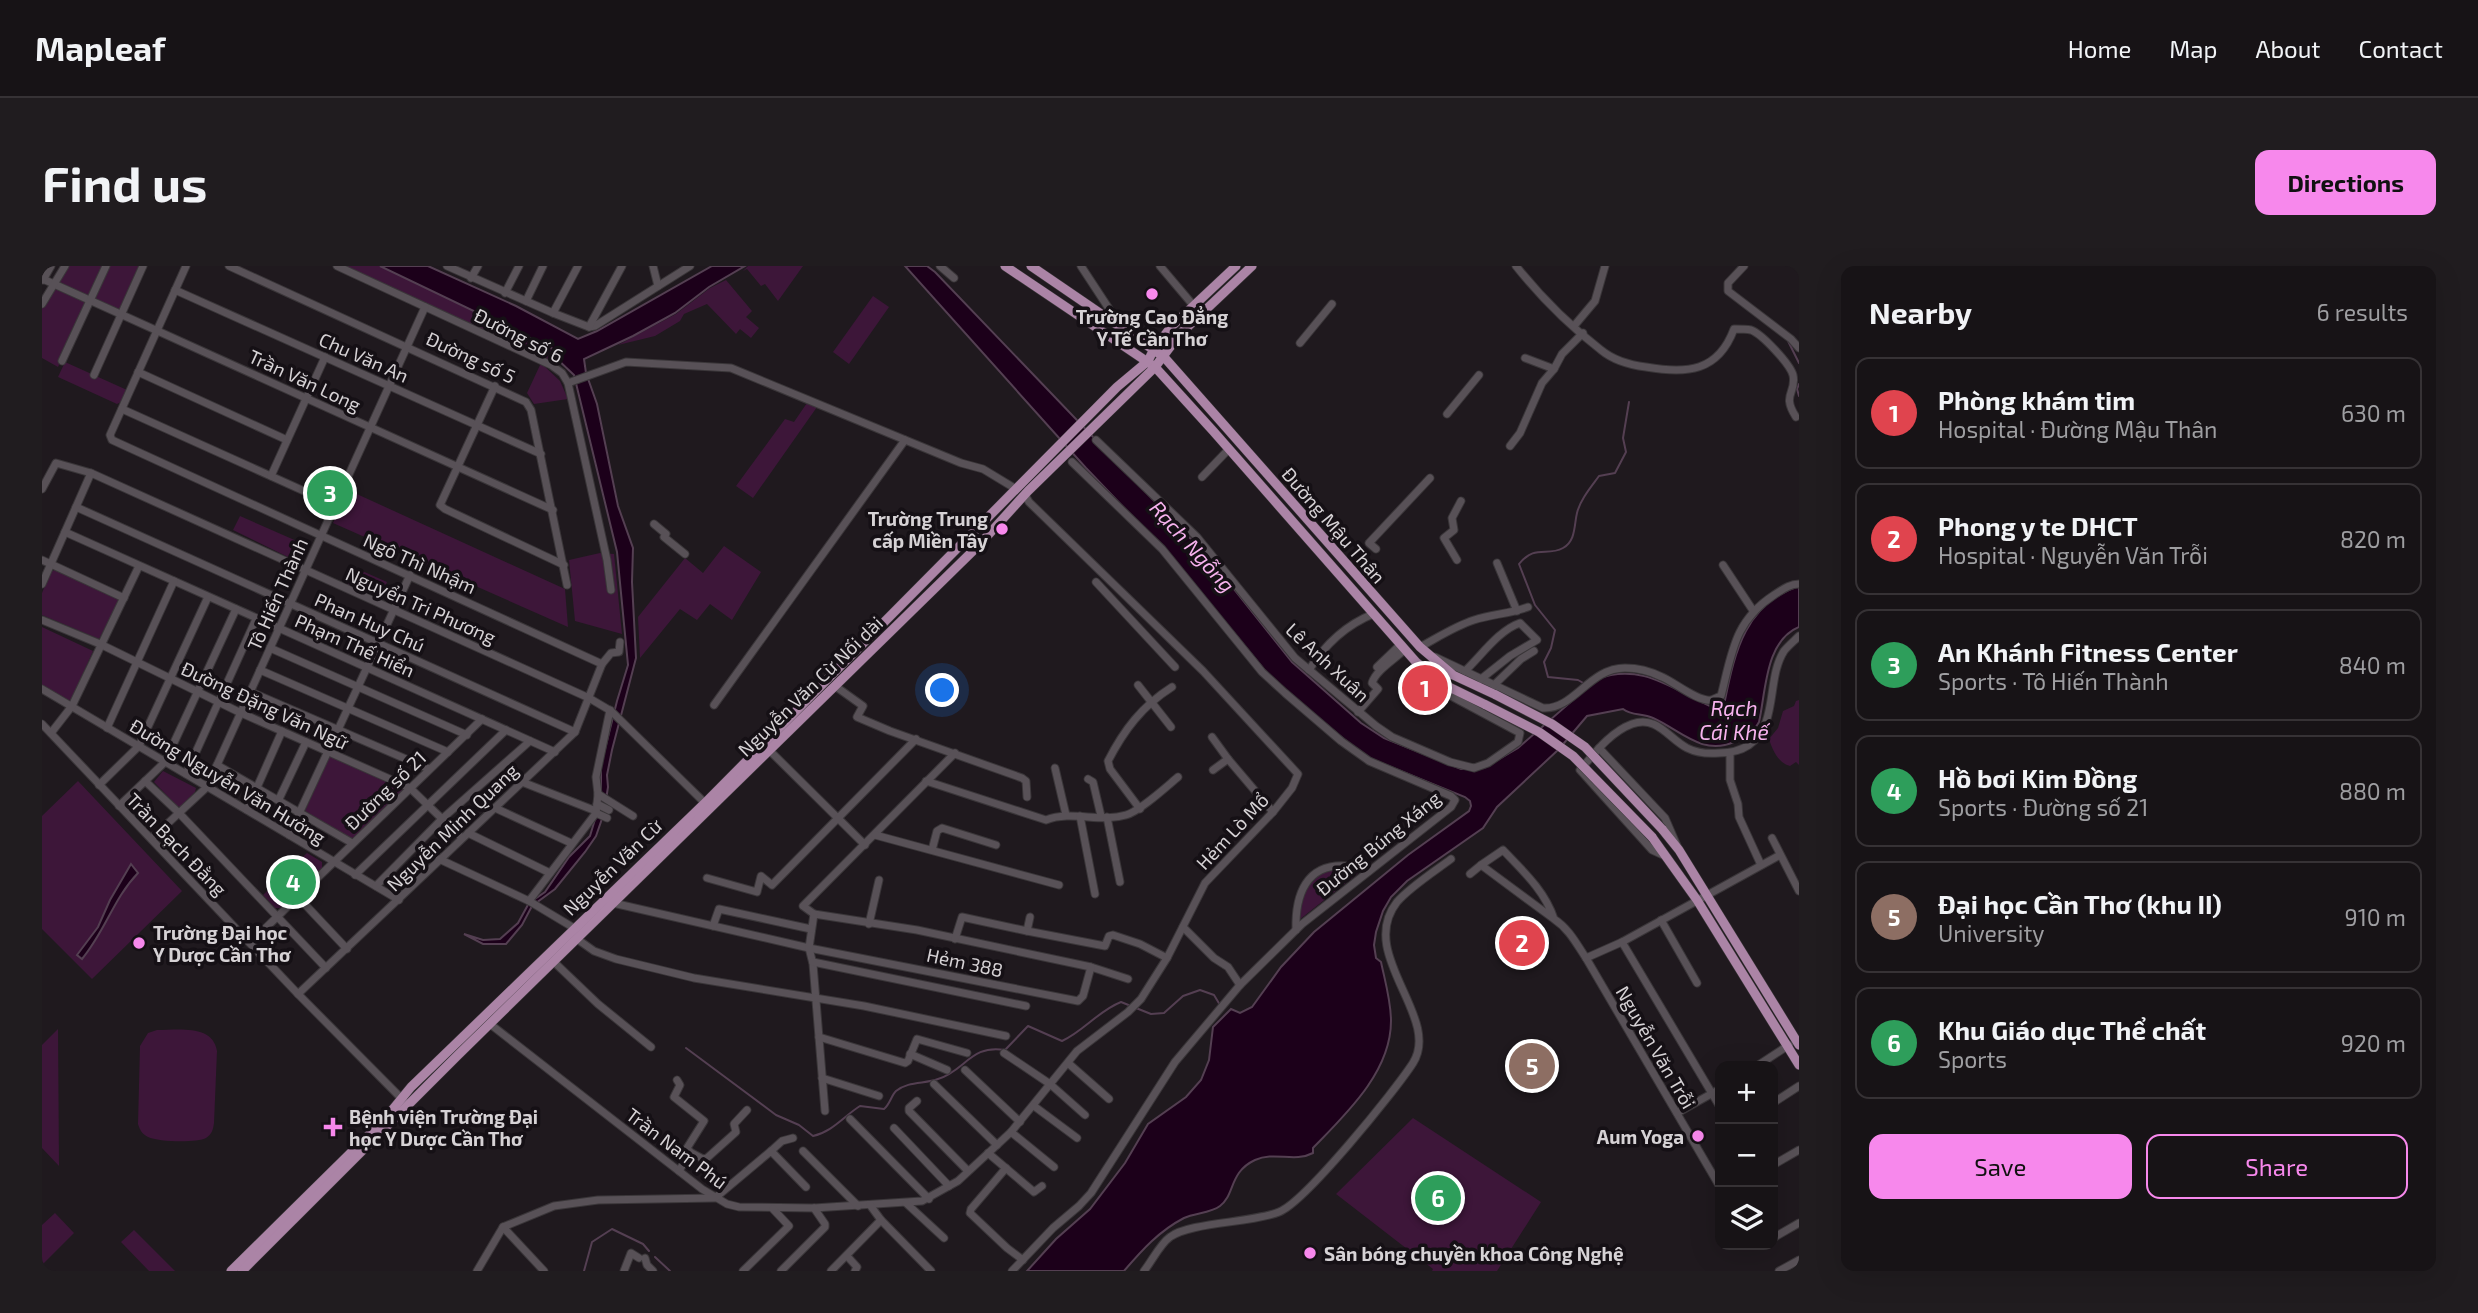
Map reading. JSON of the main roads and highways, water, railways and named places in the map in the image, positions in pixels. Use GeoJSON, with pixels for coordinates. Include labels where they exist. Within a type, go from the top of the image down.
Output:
{"type":"FeatureCollection","features":[{"type":"Feature","properties":{"kind":"main road","name":"Đường Mậu Thân"},"geometry":{"type":"LineString","coordinates":[[1005,266],[1151,364],[1416,662],[1447,686],[1539,732],[1573,756],[1651,837],[1665,856],[1697,900],[1799,1065]]}},
{"type":"Feature","properties":{"kind":"main road","name":"Đường Mậu Thân"},"geometry":{"type":"LineString","coordinates":[[1031,266],[1164,357],[1422,650],[1453,675],[1552,724],[1585,747],[1662,828],[1679,850],[1798,1042]]}},
{"type":"Feature","properties":{"kind":"main road"},"geometry":{"type":"LineString","coordinates":[[1023,492],[1127,396],[1151,364],[1154,349],[1171,327],[1236,266]]}},
{"type":"Feature","properties":{"kind":"main road"},"geometry":{"type":"LineString","coordinates":[[1023,492],[1117,387],[1164,357],[1179,335],[1252,266]]}},
{"type":"Feature","properties":{"kind":"main road"},"geometry":{"type":"LineString","coordinates":[[1254,478],[1262,470]]}},
{"type":"Feature","properties":{"kind":"main road","name":"Nguyễn Văn Cừ Nối dài"},"geometry":{"type":"LineString","coordinates":[[613,903],[708,805],[769,751],[835,686],[893,622],[980,544],[1023,492]]}},
{"type":"Feature","properties":{"kind":"main road","name":"Nguyễn Văn Cừ"},"geometry":{"type":"LineString","coordinates":[[242,1271],[405,1102],[411,1087],[574,928],[708,805],[893,622]]}},
{"type":"Feature","properties":{"kind":"main road","name":"Nguyễn Văn Cừ"},"geometry":{"type":"LineString","coordinates":[[232,1271],[405,1102],[491,1024],[613,903]]}},
{"type":"Feature","properties":{"kind":"water"},"geometry":{"type":"Polygon","coordinates":[[[380,266],[428,266],[516,306],[578,339],[712,266],[745,266],[709,287],[675,313],[584,359],[597,404],[618,506],[633,548],[636,658],[612,750],[604,813],[596,836],[555,889],[532,906],[522,925],[506,944],[483,944],[464,934],[483,940],[500,939],[518,923],[529,903],[545,892],[569,857],[590,836],[601,799],[601,765],[628,665],[617,552],[574,375],[555,357],[555,350],[380,266]]]}},
{"type":"Feature","properties":{"kind":"water"},"geometry":{"type":"Polygon","coordinates":[[[905,266],[927,266],[935,272],[1210,559],[1292,662],[1361,723],[1384,738],[1461,769],[1484,768],[1518,748],[1597,679],[1628,674],[1642,676],[1710,706],[1725,700],[1739,647],[1755,617],[1766,604],[1799,586],[1799,627],[1779,643],[1773,655],[1759,722],[1749,734],[1734,742],[1712,746],[1692,740],[1653,718],[1623,709],[1587,716],[1559,749],[1497,807],[1483,828],[1407,881],[1391,897],[1383,911],[1374,945],[1376,958],[1381,962],[1389,999],[1389,1040],[1375,1075],[1364,1091],[1313,1148],[1313,1153],[1299,1157],[1255,1160],[1236,1177],[1228,1196],[1220,1206],[1184,1218],[1167,1229],[1144,1248],[1124,1271],[1027,1271],[1056,1239],[1090,1209],[1125,1163],[1148,1124],[1186,1097],[1201,1080],[1209,1060],[1213,1027],[1231,1009],[1240,1013],[1252,1007],[1281,967],[1314,932],[1408,855],[1469,811],[1470,801],[1364,756],[1272,679],[1172,558],[1086,468],[905,266]]]}},
{"type":"Feature","properties":{"kind":"water"},"geometry":{"type":"Polygon","coordinates":[[[131,864],[138,873],[122,893],[82,959],[77,955],[98,927],[131,864]]]}},
{"type":"Feature","properties":{"kind":"waterway"},"geometry":{"type":"LineString","coordinates":[[1788,341],[1799,363]]}},
{"type":"Feature","properties":{"kind":"waterway"},"geometry":{"type":"LineString","coordinates":[[1799,384],[1799,396]]}},
{"type":"Feature","properties":{"kind":"waterway"},"geometry":{"type":"LineString","coordinates":[[1585,684],[1578,680],[1548,677],[1544,662],[1555,630],[1535,605],[1519,564],[1530,554],[1557,550],[1570,541],[1583,498],[1599,476],[1615,473],[1626,452],[1623,438],[1629,402]]}},
{"type":"Feature","properties":{"kind":"waterway"},"geometry":{"type":"LineString","coordinates":[[1136,1008],[1151,1014],[1164,1013],[1183,996],[1200,990],[1214,995],[1220,1005]]}},
{"type":"Feature","properties":{"kind":"waterway"},"geometry":{"type":"LineString","coordinates":[[686,1048],[776,1115],[799,1125],[813,1136],[832,1127],[860,1106],[884,1109],[894,1093],[901,1088],[947,1075],[976,1054],[993,1049],[1005,1050],[1028,1026],[1062,1041],[1113,1006],[1121,1002],[1131,1006]]}},
{"type":"Feature","properties":{"kind":"waterway"},"geometry":{"type":"LineString","coordinates":[[584,1271],[592,1242],[612,1229],[643,1244],[649,1251]]}},
{"type":"Feature","properties":{"kind":"waterway"},"geometry":{"type":"LineString","coordinates":[[655,1257],[670,1271]]}},
{"type":"Feature","properties":{"kind":"place","name":"Trường Cao Đẳng Y Tế Cần Thơ"},"geometry":{"type":"Point","coordinates":[1152,294]}},
{"type":"Feature","properties":{"kind":"place","name":"An Khánh Fitness Center"},"geometry":{"type":"Point","coordinates":[330,493]}},
{"type":"Feature","properties":{"kind":"place","name":"Trường Trung cấp Miền Tây"},"geometry":{"type":"Point","coordinates":[1002,529]}},
{"type":"Feature","properties":{"kind":"place","name":"Phòng khám tim"},"geometry":{"type":"Point","coordinates":[1425,688]}},
{"type":"Feature","properties":{"kind":"place","name":"Hồ bơi Kim Đồng"},"geometry":{"type":"Point","coordinates":[293,882]}},
{"type":"Feature","properties":{"kind":"place","name":"Trường Đại học Y Dược Cần Thơ"},"geometry":{"type":"Point","coordinates":[139,943]}},
{"type":"Feature","properties":{"kind":"place","name":"Phong y te DHCT"},"geometry":{"type":"Point","coordinates":[1522,943]}},
{"type":"Feature","properties":{"kind":"place","name":"Đại học Cần Thơ (khu II)"},"geometry":{"type":"Point","coordinates":[1532,1066]}},
{"type":"Feature","properties":{"kind":"place","name":"Bệnh viện Trường Đại học Y Dược Cần Thơ"},"geometry":{"type":"Point","coordinates":[333,1127]}},
{"type":"Feature","properties":{"kind":"place","name":"Aum Yoga"},"geometry":{"type":"Point","coordinates":[1698,1136]}},
{"type":"Feature","properties":{"kind":"place","name":"Khu Giáo dục Thể chất"},"geometry":{"type":"Point","coordinates":[1438,1198]}},
{"type":"Feature","properties":{"kind":"place","name":"Sân bóng chuyền khoa Công Nghệ"},"geometry":{"type":"Point","coordinates":[1310,1253]}},
{"type":"Feature","properties":{"kind":"water label","name":"Rạch Ngỗng"},"geometry":{"type":"Point","coordinates":[1193,546]}},
{"type":"Feature","properties":{"kind":"water label","name":"Rạch Cái Khế"},"geometry":{"type":"Point","coordinates":[1734,719]}}]}
